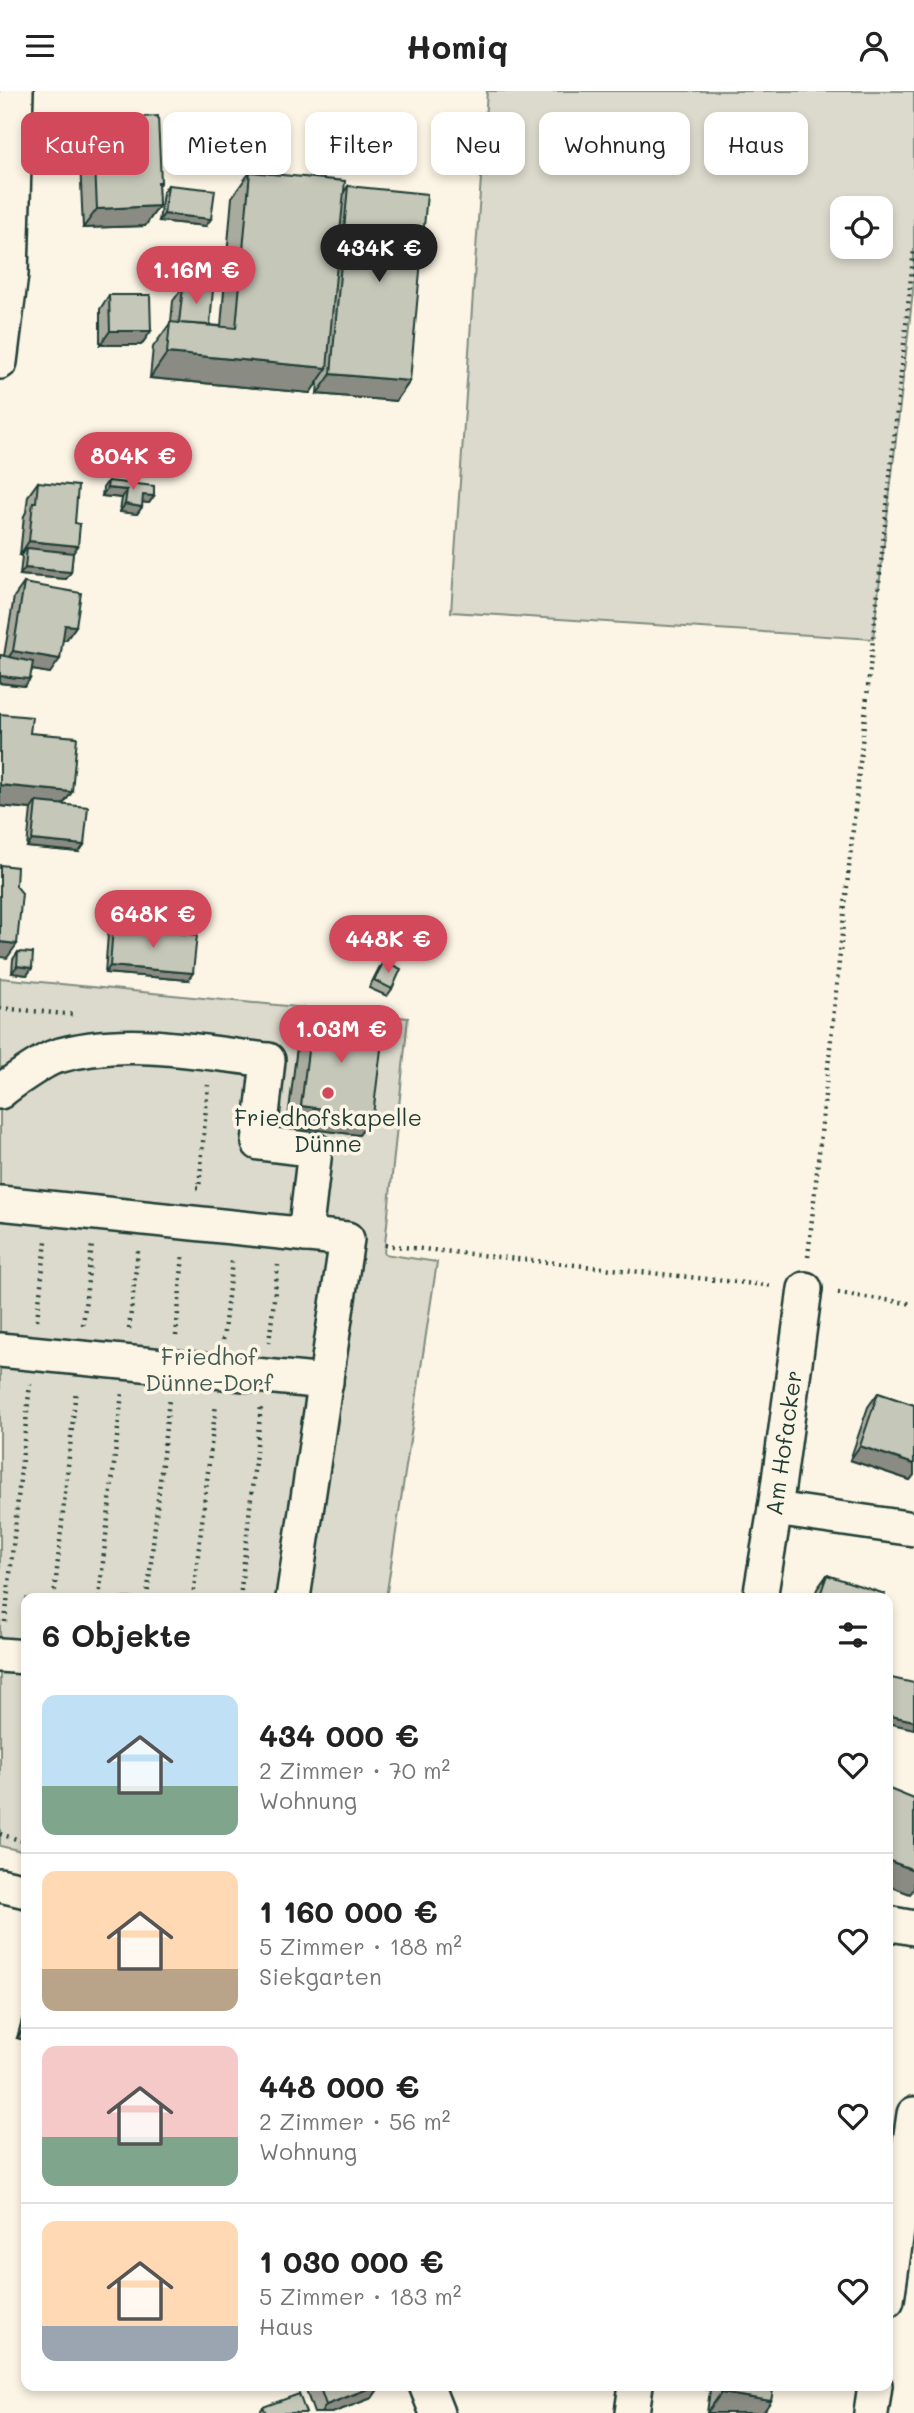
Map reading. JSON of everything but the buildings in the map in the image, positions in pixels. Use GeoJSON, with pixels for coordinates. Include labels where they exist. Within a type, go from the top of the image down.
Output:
{"type":"FeatureCollection","features":[{"type":"Feature","properties":{"kind":"street"},"geometry":{"type":"LineString","coordinates":[[0,362],[11,274],[16,91]]}},
{"type":"Feature","properties":{"kind":"street"},"geometry":{"type":"LineString","coordinates":[[0,1092],[52,1058],[97,1049],[149,1047],[268,1060],[259,1143],[315,1150],[294,1233]]}},
{"type":"Feature","properties":{"kind":"street"},"geometry":{"type":"LineString","coordinates":[[0,1203],[347,1239],[294,1593]]}},
{"type":"Feature","properties":{"kind":"street","name":"Am Hofacker"},"geometry":{"type":"LineString","coordinates":[[761,1593],[805,1289]]}},
{"type":"Feature","properties":{"kind":"street"},"geometry":{"type":"LineString","coordinates":[[0,1350],[326,1382]]}},
{"type":"Feature","properties":{"kind":"street"},"geometry":{"type":"LineString","coordinates":[[775,1510],[914,1529]]}},
{"type":"Feature","properties":{"kind":"street"},"geometry":{"type":"LineString","coordinates":[[0,1885],[21,1890]]}},
{"type":"Feature","properties":{"kind":"street"},"geometry":{"type":"LineString","coordinates":[[893,1924],[914,1928]]}},
{"type":"Feature","properties":{"kind":"street"},"geometry":{"type":"LineString","coordinates":[[893,2259],[914,2114]]}},
{"type":"Feature","properties":{"kind":"street"},"geometry":{"type":"LineString","coordinates":[[428,2391],[437,2413]]}},
{"type":"Feature","properties":{"kind":"street"},"geometry":{"type":"LineString","coordinates":[[632,2413],[635,2391]]}},
{"type":"Feature","properties":{"kind":"street"},"geometry":{"type":"LineString","coordinates":[[871,2413],[874,2391]]}},
{"type":"Feature","properties":{"kind":"path"},"geometry":{"type":"LineString","coordinates":[[805,1289],[914,249]]}},
{"type":"Feature","properties":{"kind":"path"},"geometry":{"type":"LineString","coordinates":[[186,1187],[199,1188],[211,1054]]}},
{"type":"Feature","properties":{"kind":"path"},"geometry":{"type":"LineString","coordinates":[[9,1656],[33,1353],[50,1208]]}},
{"type":"Feature","properties":{"kind":"path"},"geometry":{"type":"LineString","coordinates":[[55,1593],[95,1213]]}},
{"type":"Feature","properties":{"kind":"path"},"geometry":{"type":"LineString","coordinates":[[100,1593],[141,1218]]}},
{"type":"Feature","properties":{"kind":"path"},"geometry":{"type":"LineString","coordinates":[[149,1593],[186,1223]]}},
{"type":"Feature","properties":{"kind":"path"},"geometry":{"type":"LineString","coordinates":[[194,1593],[236,1227]]}},
{"type":"Feature","properties":{"kind":"path"},"geometry":{"type":"LineString","coordinates":[[241,1593],[265,1376],[294,1233]]}},
{"type":"Feature","properties":{"kind":"path"},"geometry":{"type":"LineString","coordinates":[[385,1245],[805,1289],[914,1304]]}},
{"type":"Feature","properties":{"kind":"path"},"geometry":{"type":"LineString","coordinates":[[0,1834],[21,1840]]}},
{"type":"Feature","properties":{"kind":"green space"},"geometry":{"type":"Polygon","coordinates":[[[487,91],[914,91],[914,283],[873,639],[451,612],[481,175],[525,175],[525,112],[486,112],[487,91]]]}},
{"type":"Feature","properties":{"kind":"green space","name":"Friedhof Dünne-Dorf"},"geometry":{"type":"Polygon","coordinates":[[[0,978],[408,1018],[384,1254],[437,1262],[387,1593],[21,1593],[21,1851],[0,1846],[0,978]]]}},
{"type":"Feature","properties":{"kind":"place","name":"Friedhofskapelle Dünne"},"geometry":{"type":"Point","coordinates":[328,1093]}}]}
